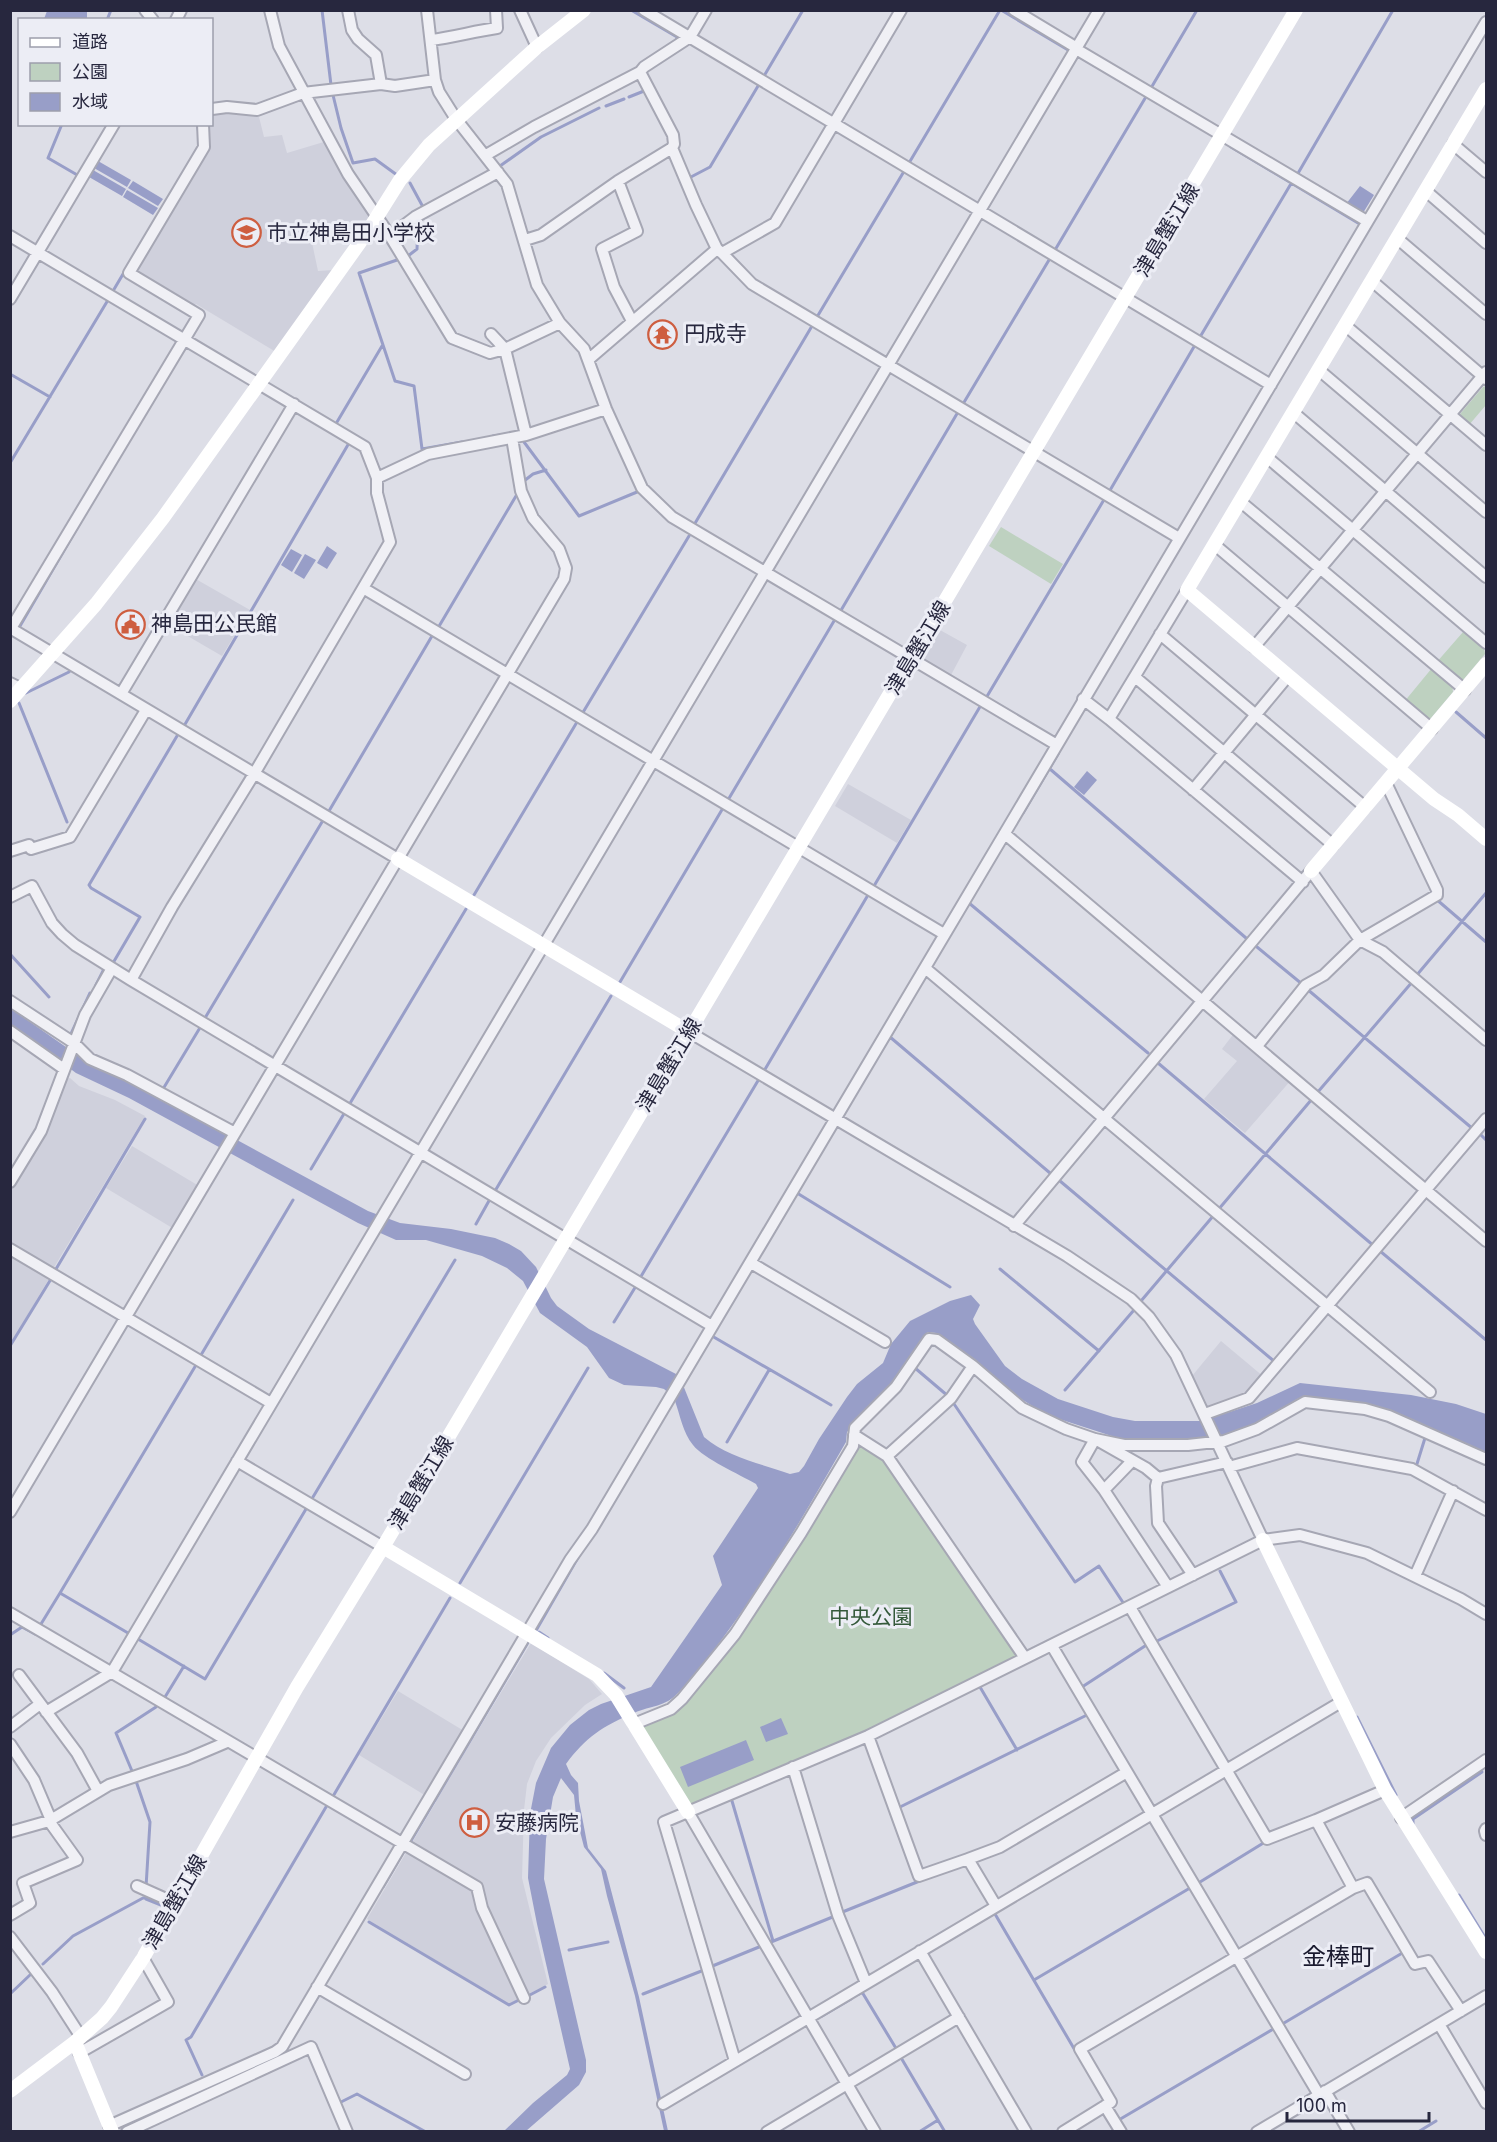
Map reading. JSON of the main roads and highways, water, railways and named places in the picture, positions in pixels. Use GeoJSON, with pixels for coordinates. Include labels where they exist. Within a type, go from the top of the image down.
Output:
{"type":"FeatureCollection","features":[{"type":"Feature","properties":{"kind":"water"},"geometry":{"type":"Polygon","coordinates":[[[47,11],[87,11],[87,18],[44,18],[47,11]]]}},
{"type":"Feature","properties":{"kind":"water"},"geometry":{"type":"Polygon","coordinates":[[[98,161],[131,180],[127,187],[94,168],[98,161]]]}},
{"type":"Feature","properties":{"kind":"water"},"geometry":{"type":"Polygon","coordinates":[[[93,170],[126,189],[122,196],[89,177],[93,170]]]}},
{"type":"Feature","properties":{"kind":"water"},"geometry":{"type":"Polygon","coordinates":[[[133,181],[163,199],[158,206],[128,188],[133,181]]]}},
{"type":"Feature","properties":{"kind":"water"},"geometry":{"type":"Polygon","coordinates":[[[1360,186],[1374,195],[1363,213],[1346,204],[1360,186]]]}},
{"type":"Feature","properties":{"kind":"water"},"geometry":{"type":"Polygon","coordinates":[[[127,190],[158,208],[153,215],[123,197],[127,190]]]}},
{"type":"Feature","properties":{"kind":"water"},"geometry":{"type":"Polygon","coordinates":[[[327,546],[337,553],[327,569],[317,563],[327,546]]]}},
{"type":"Feature","properties":{"kind":"water"},"geometry":{"type":"Polygon","coordinates":[[[291,549],[302,555],[292,572],[281,565],[291,549]]]}},
{"type":"Feature","properties":{"kind":"water"},"geometry":{"type":"Polygon","coordinates":[[[305,554],[316,560],[304,579],[294,573],[305,554]]]}},
{"type":"Feature","properties":{"kind":"water"},"geometry":{"type":"Polygon","coordinates":[[[1087,771],[1097,780],[1084,795],[1074,787],[1087,771]]]}},
{"type":"Feature","properties":{"kind":"water"},"geometry":{"type":"Polygon","coordinates":[[[10,1008],[86,1061],[121,1077],[368,1211],[400,1223],[451,1229],[495,1238],[521,1251],[536,1267],[557,1306],[589,1329],[676,1374],[683,1385],[704,1437],[734,1455],[790,1474],[799,1472],[804,1466],[847,1397],[857,1384],[883,1363],[891,1344],[910,1321],[950,1301],[971,1295],[980,1305],[973,1319],[975,1324],[1005,1366],[1022,1379],[1058,1399],[1113,1417],[1135,1421],[1202,1421],[1257,1403],[1300,1383],[1411,1395],[1456,1404],[1486,1414],[1486,1453],[1438,1435],[1305,1397],[1297,1399],[1270,1417],[1221,1437],[1132,1441],[1121,1439],[1053,1417],[1034,1407],[1010,1392],[936,1333],[928,1332],[890,1387],[847,1432],[846,1442],[781,1553],[753,1596],[695,1674],[668,1701],[640,1710],[596,1733],[566,1764],[578,1783],[588,1848],[606,1871],[639,1997],[668,2131],[664,2131],[635,1996],[601,1869],[584,1847],[576,1816],[574,1795],[561,1778],[553,1797],[546,1839],[544,1879],[586,2060],[586,2072],[579,2085],[526,2131],[504,2131],[567,2075],[570,2069],[528,1878],[530,1814],[536,1783],[551,1748],[570,1725],[601,1704],[651,1687],[722,1585],[713,1556],[758,1488],[756,1484],[713,1461],[693,1445],[684,1429],[675,1401],[664,1389],[624,1385],[609,1378],[587,1347],[540,1313],[523,1281],[507,1268],[482,1256],[426,1240],[396,1240],[358,1223],[129,1098],[76,1073],[11,1025],[10,1008]]]}},
{"type":"Feature","properties":{"kind":"water"},"geometry":{"type":"Polygon","coordinates":[[[781,1718],[788,1734],[766,1742],[760,1727],[781,1718]]]}},
{"type":"Feature","properties":{"kind":"water"},"geometry":{"type":"Polygon","coordinates":[[[746,1740],[754,1760],[688,1787],[680,1767],[746,1740]]]}},
{"type":"Feature","properties":{"kind":"waterway"},"geometry":{"type":"LineString","coordinates":[[108,18],[111,10]]}},
{"type":"Feature","properties":{"kind":"waterway"},"geometry":{"type":"LineString","coordinates":[[322,10],[331,85]]}},
{"type":"Feature","properties":{"kind":"waterway"},"geometry":{"type":"LineString","coordinates":[[631,10],[677,37],[676,43]]}},
{"type":"Feature","properties":{"kind":"waterway"},"geometry":{"type":"LineString","coordinates":[[764,76],[803,10]]}},
{"type":"Feature","properties":{"kind":"waterway"},"geometry":{"type":"LineString","coordinates":[[909,163],[1000,10]]}},
{"type":"Feature","properties":{"kind":"waterway"},"geometry":{"type":"LineString","coordinates":[[1001,10],[1095,66]]}},
{"type":"Feature","properties":{"kind":"waterway"},"geometry":{"type":"LineString","coordinates":[[1151,88],[1197,10]]}},
{"type":"Feature","properties":{"kind":"waterway"},"geometry":{"type":"LineString","coordinates":[[1297,175],[1393,10]]}},
{"type":"Feature","properties":{"kind":"waterway"},"geometry":{"type":"LineString","coordinates":[[689,178],[710,167],[758,86]]}},
{"type":"Feature","properties":{"kind":"waterway"},"geometry":{"type":"LineString","coordinates":[[629,97],[644,91]]}},
{"type":"Feature","properties":{"kind":"waterway"},"geometry":{"type":"LineString","coordinates":[[333,95],[353,163],[375,159],[397,175]]}},
{"type":"Feature","properties":{"kind":"waterway"},"geometry":{"type":"LineString","coordinates":[[1055,250],[1147,95]]}},
{"type":"Feature","properties":{"kind":"waterway"},"geometry":{"type":"LineString","coordinates":[[606,106],[624,99]]}},
{"type":"Feature","properties":{"kind":"waterway"},"geometry":{"type":"LineString","coordinates":[[500,166],[541,137],[599,108]]}},
{"type":"Feature","properties":{"kind":"waterway"},"geometry":{"type":"LineString","coordinates":[[61,126],[48,158],[79,176]]}},
{"type":"Feature","properties":{"kind":"waterway"},"geometry":{"type":"LineString","coordinates":[[197,126],[199,133]]}},
{"type":"Feature","properties":{"kind":"waterway"},"geometry":{"type":"LineString","coordinates":[[1231,147],[1358,223]]}},
{"type":"Feature","properties":{"kind":"waterway"},"geometry":{"type":"LineString","coordinates":[[817,317],[903,173]]}},
{"type":"Feature","properties":{"kind":"waterway"},"geometry":{"type":"LineString","coordinates":[[1200,337],[1292,182]]}},
{"type":"Feature","properties":{"kind":"waterway"},"geometry":{"type":"LineString","coordinates":[[410,183],[423,207],[421,210]]}},
{"type":"Feature","properties":{"kind":"waterway"},"geometry":{"type":"LineString","coordinates":[[408,256],[417,249],[418,220]]}},
{"type":"Feature","properties":{"kind":"waterway"},"geometry":{"type":"LineString","coordinates":[[397,260],[359,273],[395,381],[414,386],[422,449],[462,442]]}},
{"type":"Feature","properties":{"kind":"waterway"},"geometry":{"type":"LineString","coordinates":[[963,404],[1049,260]]}},
{"type":"Feature","properties":{"kind":"waterway"},"geometry":{"type":"LineString","coordinates":[[113,291],[126,269]]}},
{"type":"Feature","properties":{"kind":"waterway"},"geometry":{"type":"LineString","coordinates":[[10,463],[108,300]]}},
{"type":"Feature","properties":{"kind":"waterway"},"geometry":{"type":"LineString","coordinates":[[694,525],[812,326]]}},
{"type":"Feature","properties":{"kind":"waterway"},"geometry":{"type":"LineString","coordinates":[[1109,492],[1195,345]]}},
{"type":"Feature","properties":{"kind":"waterway"},"geometry":{"type":"LineString","coordinates":[[337,422],[382,346]]}},
{"type":"Feature","properties":{"kind":"waterway"},"geometry":{"type":"LineString","coordinates":[[10,374],[50,397]]}},
{"type":"Feature","properties":{"kind":"waterway"},"geometry":{"type":"LineString","coordinates":[[840,612],[958,412]]}},
{"type":"Feature","properties":{"kind":"waterway"},"geometry":{"type":"LineString","coordinates":[[493,436],[515,433]]}},
{"type":"Feature","properties":{"kind":"waterway"},"geometry":{"type":"LineString","coordinates":[[524,442],[579,516],[637,492]]}},
{"type":"Feature","properties":{"kind":"waterway"},"geometry":{"type":"LineString","coordinates":[[184,726],[349,443]]}},
{"type":"Feature","properties":{"kind":"waterway"},"geometry":{"type":"LineString","coordinates":[[524,481],[533,474],[546,470]]}},
{"type":"Feature","properties":{"kind":"waterway"},"geometry":{"type":"LineString","coordinates":[[438,628],[516,496]]}},
{"type":"Feature","properties":{"kind":"waterway"},"geometry":{"type":"LineString","coordinates":[[986,698],[1105,498]]}},
{"type":"Feature","properties":{"kind":"waterway"},"geometry":{"type":"LineString","coordinates":[[20,626],[84,516]]}},
{"type":"Feature","properties":{"kind":"waterway"},"geometry":{"type":"LineString","coordinates":[[582,714],[689,536]]}},
{"type":"Feature","properties":{"kind":"waterway"},"geometry":{"type":"LineString","coordinates":[[728,800],[834,621]]}},
{"type":"Feature","properties":{"kind":"waterway"},"geometry":{"type":"LineString","coordinates":[[329,811],[432,636]]}},
{"type":"Feature","properties":{"kind":"waterway"},"geometry":{"type":"LineString","coordinates":[[26,693],[69,672]]}},
{"type":"Feature","properties":{"kind":"waterway"},"geometry":{"type":"LineString","coordinates":[[19,703],[67,822]]}},
{"type":"Feature","properties":{"kind":"waterway"},"geometry":{"type":"LineString","coordinates":[[874,886],[981,705]]}},
{"type":"Feature","properties":{"kind":"waterway"},"geometry":{"type":"LineString","coordinates":[[1456,712],[1486,738]]}},
{"type":"Feature","properties":{"kind":"waterway"},"geometry":{"type":"LineString","coordinates":[[474,895],[577,722]]}},
{"type":"Feature","properties":{"kind":"waterway"},"geometry":{"type":"LineString","coordinates":[[113,963],[140,917],[89,885],[177,736]]}},
{"type":"Feature","properties":{"kind":"waterway"},"geometry":{"type":"LineString","coordinates":[[1023,813],[1058,754]]}},
{"type":"Feature","properties":{"kind":"waterway"},"geometry":{"type":"LineString","coordinates":[[1050,769],[1246,938]]}},
{"type":"Feature","properties":{"kind":"waterway"},"geometry":{"type":"LineString","coordinates":[[620,982],[723,808]]}},
{"type":"Feature","properties":{"kind":"waterway"},"geometry":{"type":"LineString","coordinates":[[205,1018],[322,822]]}},
{"type":"Feature","properties":{"kind":"waterway"},"geometry":{"type":"LineString","coordinates":[[1416,976],[1486,893]]}},
{"type":"Feature","properties":{"kind":"waterway"},"geometry":{"type":"LineString","coordinates":[[764,1071],[868,895]]}},
{"type":"Feature","properties":{"kind":"waterway"},"geometry":{"type":"LineString","coordinates":[[1436,899],[1486,942]]}},
{"type":"Feature","properties":{"kind":"waterway"},"geometry":{"type":"LineString","coordinates":[[969,903],[1148,1053]]}},
{"type":"Feature","properties":{"kind":"waterway"},"geometry":{"type":"LineString","coordinates":[[349,1105],[466,909]]}},
{"type":"Feature","properties":{"kind":"waterway"},"geometry":{"type":"LineString","coordinates":[[1257,947],[1302,984]]}},
{"type":"Feature","properties":{"kind":"waterway"},"geometry":{"type":"LineString","coordinates":[[10,954],[49,997]]}},
{"type":"Feature","properties":{"kind":"waterway"},"geometry":{"type":"LineString","coordinates":[[96,985],[104,969]]}},
{"type":"Feature","properties":{"kind":"waterway"},"geometry":{"type":"LineString","coordinates":[[1317,1093],[1413,981]]}},
{"type":"Feature","properties":{"kind":"waterway"},"geometry":{"type":"LineString","coordinates":[[1307,989],[1473,1129]]}},
{"type":"Feature","properties":{"kind":"waterway"},"geometry":{"type":"LineString","coordinates":[[70,1036],[90,993]]}},
{"type":"Feature","properties":{"kind":"waterway"},"geometry":{"type":"LineString","coordinates":[[495,1191],[611,996]]}},
{"type":"Feature","properties":{"kind":"waterway"},"geometry":{"type":"LineString","coordinates":[[874,1063],[903,1015]]}},
{"type":"Feature","properties":{"kind":"waterway"},"geometry":{"type":"LineString","coordinates":[[163,1089],[201,1026]]}},
{"type":"Feature","properties":{"kind":"waterway"},"geometry":{"type":"LineString","coordinates":[[890,1037],[1050,1173]]}},
{"type":"Feature","properties":{"kind":"waterway"},"geometry":{"type":"LineString","coordinates":[[1158,1063],[1374,1246]]}},
{"type":"Feature","properties":{"kind":"waterway"},"geometry":{"type":"LineString","coordinates":[[640,1278],[759,1079]]}},
{"type":"Feature","properties":{"kind":"waterway"},"geometry":{"type":"LineString","coordinates":[[1218,1210],[1312,1099]]}},
{"type":"Feature","properties":{"kind":"waterway"},"geometry":{"type":"LineString","coordinates":[[311,1169],[345,1112]]}},
{"type":"Feature","properties":{"kind":"waterway"},"geometry":{"type":"LineString","coordinates":[[56,1269],[145,1119]]}},
{"type":"Feature","properties":{"kind":"waterway"},"geometry":{"type":"LineString","coordinates":[[1480,1134],[1486,1140]]}},
{"type":"Feature","properties":{"kind":"waterway"},"geometry":{"type":"LineString","coordinates":[[1060,1181],[1275,1362]]}},
{"type":"Feature","properties":{"kind":"waterway"},"geometry":{"type":"LineString","coordinates":[[797,1193],[950,1287]]}},
{"type":"Feature","properties":{"kind":"waterway"},"geometry":{"type":"LineString","coordinates":[[476,1224],[490,1199]]}},
{"type":"Feature","properties":{"kind":"waterway"},"geometry":{"type":"LineString","coordinates":[[201,1355],[293,1200]]}},
{"type":"Feature","properties":{"kind":"waterway"},"geometry":{"type":"LineString","coordinates":[[1141,1301],[1214,1215]]}},
{"type":"Feature","properties":{"kind":"waterway"},"geometry":{"type":"LineString","coordinates":[[1380,1251],[1486,1340]]}},
{"type":"Feature","properties":{"kind":"waterway"},"geometry":{"type":"LineString","coordinates":[[313,1497],[455,1260]]}},
{"type":"Feature","properties":{"kind":"waterway"},"geometry":{"type":"LineString","coordinates":[[1000,1269],[1099,1351]]}},
{"type":"Feature","properties":{"kind":"waterway"},"geometry":{"type":"LineString","coordinates":[[10,1346],[51,1279]]}},
{"type":"Feature","properties":{"kind":"waterway"},"geometry":{"type":"LineString","coordinates":[[614,1322],[636,1286]]}},
{"type":"Feature","properties":{"kind":"waterway"},"geometry":{"type":"LineString","coordinates":[[1065,1390],[1134,1310]]}},
{"type":"Feature","properties":{"kind":"waterway"},"geometry":{"type":"LineString","coordinates":[[712,1336],[831,1405]]}},
{"type":"Feature","properties":{"kind":"waterway"},"geometry":{"type":"LineString","coordinates":[[60,1593],[196,1365]]}},
{"type":"Feature","properties":{"kind":"waterway"},"geometry":{"type":"LineString","coordinates":[[460,1583],[588,1368]]}},
{"type":"Feature","properties":{"kind":"waterway"},"geometry":{"type":"LineString","coordinates":[[915,1368],[948,1396]]}},
{"type":"Feature","properties":{"kind":"waterway"},"geometry":{"type":"LineString","coordinates":[[727,1442],[769,1370]]}},
{"type":"Feature","properties":{"kind":"waterway"},"geometry":{"type":"LineString","coordinates":[[952,1401],[1075,1582],[1099,1566],[1124,1604]]}},
{"type":"Feature","properties":{"kind":"waterway"},"geometry":{"type":"LineString","coordinates":[[1416,1467],[1425,1438]]}},
{"type":"Feature","properties":{"kind":"waterway"},"geometry":{"type":"LineString","coordinates":[[138,1639],[205,1679],[306,1509]]}},
{"type":"Feature","properties":{"kind":"waterway"},"geometry":{"type":"LineString","coordinates":[[534,1634],[580,1554]]}},
{"type":"Feature","properties":{"kind":"waterway"},"geometry":{"type":"LineString","coordinates":[[1155,1642],[1236,1602],[1220,1571]]}},
{"type":"Feature","properties":{"kind":"waterway"},"geometry":{"type":"LineString","coordinates":[[41,1624],[60,1593],[128,1633]]}},
{"type":"Feature","properties":{"kind":"waterway"},"geometry":{"type":"LineString","coordinates":[[332,1798],[450,1598]]}},
{"type":"Feature","properties":{"kind":"waterway"},"geometry":{"type":"LineString","coordinates":[[10,1635],[22,1627],[35,1634]]}},
{"type":"Feature","properties":{"kind":"waterway"},"geometry":{"type":"LineString","coordinates":[[539,1632],[548,1638]]}},
{"type":"Feature","properties":{"kind":"waterway"},"geometry":{"type":"LineString","coordinates":[[409,1844],[530,1639]]}},
{"type":"Feature","properties":{"kind":"waterway"},"geometry":{"type":"LineString","coordinates":[[1082,1687],[1148,1644]]}},
{"type":"Feature","properties":{"kind":"waterway"},"geometry":{"type":"LineString","coordinates":[[165,1697],[184,1666]]}},
{"type":"Feature","properties":{"kind":"waterway"},"geometry":{"type":"LineString","coordinates":[[604,1673],[624,1688]]}},
{"type":"Feature","properties":{"kind":"waterway"},"geometry":{"type":"LineString","coordinates":[[980,1687],[1017,1750]]}},
{"type":"Feature","properties":{"kind":"waterway"},"geometry":{"type":"LineString","coordinates":[[132,1771],[116,1733],[156,1707]]}},
{"type":"Feature","properties":{"kind":"waterway"},"geometry":{"type":"LineString","coordinates":[[898,1808],[1089,1714]]}},
{"type":"Feature","properties":{"kind":"waterway"},"geometry":{"type":"LineString","coordinates":[[1357,1717],[1396,1795]]}},
{"type":"Feature","properties":{"kind":"waterway"},"geometry":{"type":"LineString","coordinates":[[1413,1824],[1413,1819],[1482,1772]]}},
{"type":"Feature","properties":{"kind":"waterway"},"geometry":{"type":"LineString","coordinates":[[136,1781],[150,1822],[146,1887]]}},
{"type":"Feature","properties":{"kind":"waterway"},"geometry":{"type":"LineString","coordinates":[[732,1801],[773,1941]]}},
{"type":"Feature","properties":{"kind":"waterway"},"geometry":{"type":"LineString","coordinates":[[202,2075],[186,2040],[191,2037],[326,1807]]}},
{"type":"Feature","properties":{"kind":"waterway"},"geometry":{"type":"LineString","coordinates":[[889,1808],[916,1882]]}},
{"type":"Feature","properties":{"kind":"waterway"},"geometry":{"type":"LineString","coordinates":[[1200,1882],[1265,1842]]}},
{"type":"Feature","properties":{"kind":"waterway"},"geometry":{"type":"LineString","coordinates":[[383,1887],[404,1851]]}},
{"type":"Feature","properties":{"kind":"waterway"},"geometry":{"type":"LineString","coordinates":[[840,1913],[922,1880]]}},
{"type":"Feature","properties":{"kind":"waterway"},"geometry":{"type":"LineString","coordinates":[[1034,1980],[1190,1888]]}},
{"type":"Feature","properties":{"kind":"waterway"},"geometry":{"type":"LineString","coordinates":[[1459,1895],[1486,1939]]}},
{"type":"Feature","properties":{"kind":"waterway"},"geometry":{"type":"LineString","coordinates":[[43,1964],[73,1936],[145,1898]]}},
{"type":"Feature","properties":{"kind":"waterway"},"geometry":{"type":"LineString","coordinates":[[146,1899],[161,1905]]}},
{"type":"Feature","properties":{"kind":"waterway"},"geometry":{"type":"LineString","coordinates":[[995,1914],[1076,2052]]}},
{"type":"Feature","properties":{"kind":"waterway"},"geometry":{"type":"LineString","coordinates":[[771,1942],[835,1916]]}},
{"type":"Feature","properties":{"kind":"waterway"},"geometry":{"type":"LineString","coordinates":[[369,1922],[509,2005],[521,1999]]}},
{"type":"Feature","properties":{"kind":"waterway"},"geometry":{"type":"LineString","coordinates":[[569,1950],[608,1942]]}},
{"type":"Feature","properties":{"kind":"waterway"},"geometry":{"type":"LineString","coordinates":[[710,1967],[759,1947]]}},
{"type":"Feature","properties":{"kind":"waterway"},"geometry":{"type":"LineString","coordinates":[[1284,2023],[1404,1952]]}},
{"type":"Feature","properties":{"kind":"waterway"},"geometry":{"type":"LineString","coordinates":[[643,1994],[704,1970]]}},
{"type":"Feature","properties":{"kind":"waterway"},"geometry":{"type":"LineString","coordinates":[[10,1994],[31,1974]]}},
{"type":"Feature","properties":{"kind":"waterway"},"geometry":{"type":"LineString","coordinates":[[526,1997],[545,1987]]}},
{"type":"Feature","properties":{"kind":"waterway"},"geometry":{"type":"LineString","coordinates":[[859,1994],[862,1992],[897,2050]]}},
{"type":"Feature","properties":{"kind":"waterway"},"geometry":{"type":"LineString","coordinates":[[307,2015],[320,1993]]}},
{"type":"Feature","properties":{"kind":"waterway"},"geometry":{"type":"LineString","coordinates":[[822,2016],[851,1999]]}},
{"type":"Feature","properties":{"kind":"waterway"},"geometry":{"type":"LineString","coordinates":[[1117,2121],[1275,2028]]}},
{"type":"Feature","properties":{"kind":"waterway"},"geometry":{"type":"LineString","coordinates":[[900,2056],[945,2132]]}},
{"type":"Feature","properties":{"kind":"waterway"},"geometry":{"type":"LineString","coordinates":[[129,2124],[220,2082]]}},
{"type":"Feature","properties":{"kind":"waterway"},"geometry":{"type":"LineString","coordinates":[[339,2103],[357,2094],[426,2132]]}},
{"type":"Feature","properties":{"kind":"waterway"},"geometry":{"type":"LineString","coordinates":[[919,2132],[938,2120]]}},
{"type":"Feature","properties":{"kind":"waterway"},"geometry":{"type":"LineString","coordinates":[[1418,2132],[1436,2121]]}},
{"type":"Feature","properties":{"kind":"place","name":"市立神島田小学校"},"geometry":{"type":"Point","coordinates":[246,233]}},
{"type":"Feature","properties":{"kind":"place","name":"円成寺"},"geometry":{"type":"Point","coordinates":[663,334]}},
{"type":"Feature","properties":{"kind":"place","name":"神島田公民館"},"geometry":{"type":"Point","coordinates":[130,624]}},
{"type":"Feature","properties":{"kind":"place","name":"安藤病院"},"geometry":{"type":"Point","coordinates":[474,1823]}},
{"type":"Feature","properties":{"kind":"district","name":"金棒町"},"geometry":{"type":"Point","coordinates":[1338,1957]}},
{"type":"Feature","properties":{"kind":"park label","name":"中央公園"},"geometry":{"type":"Point","coordinates":[871,1617]}}]}
